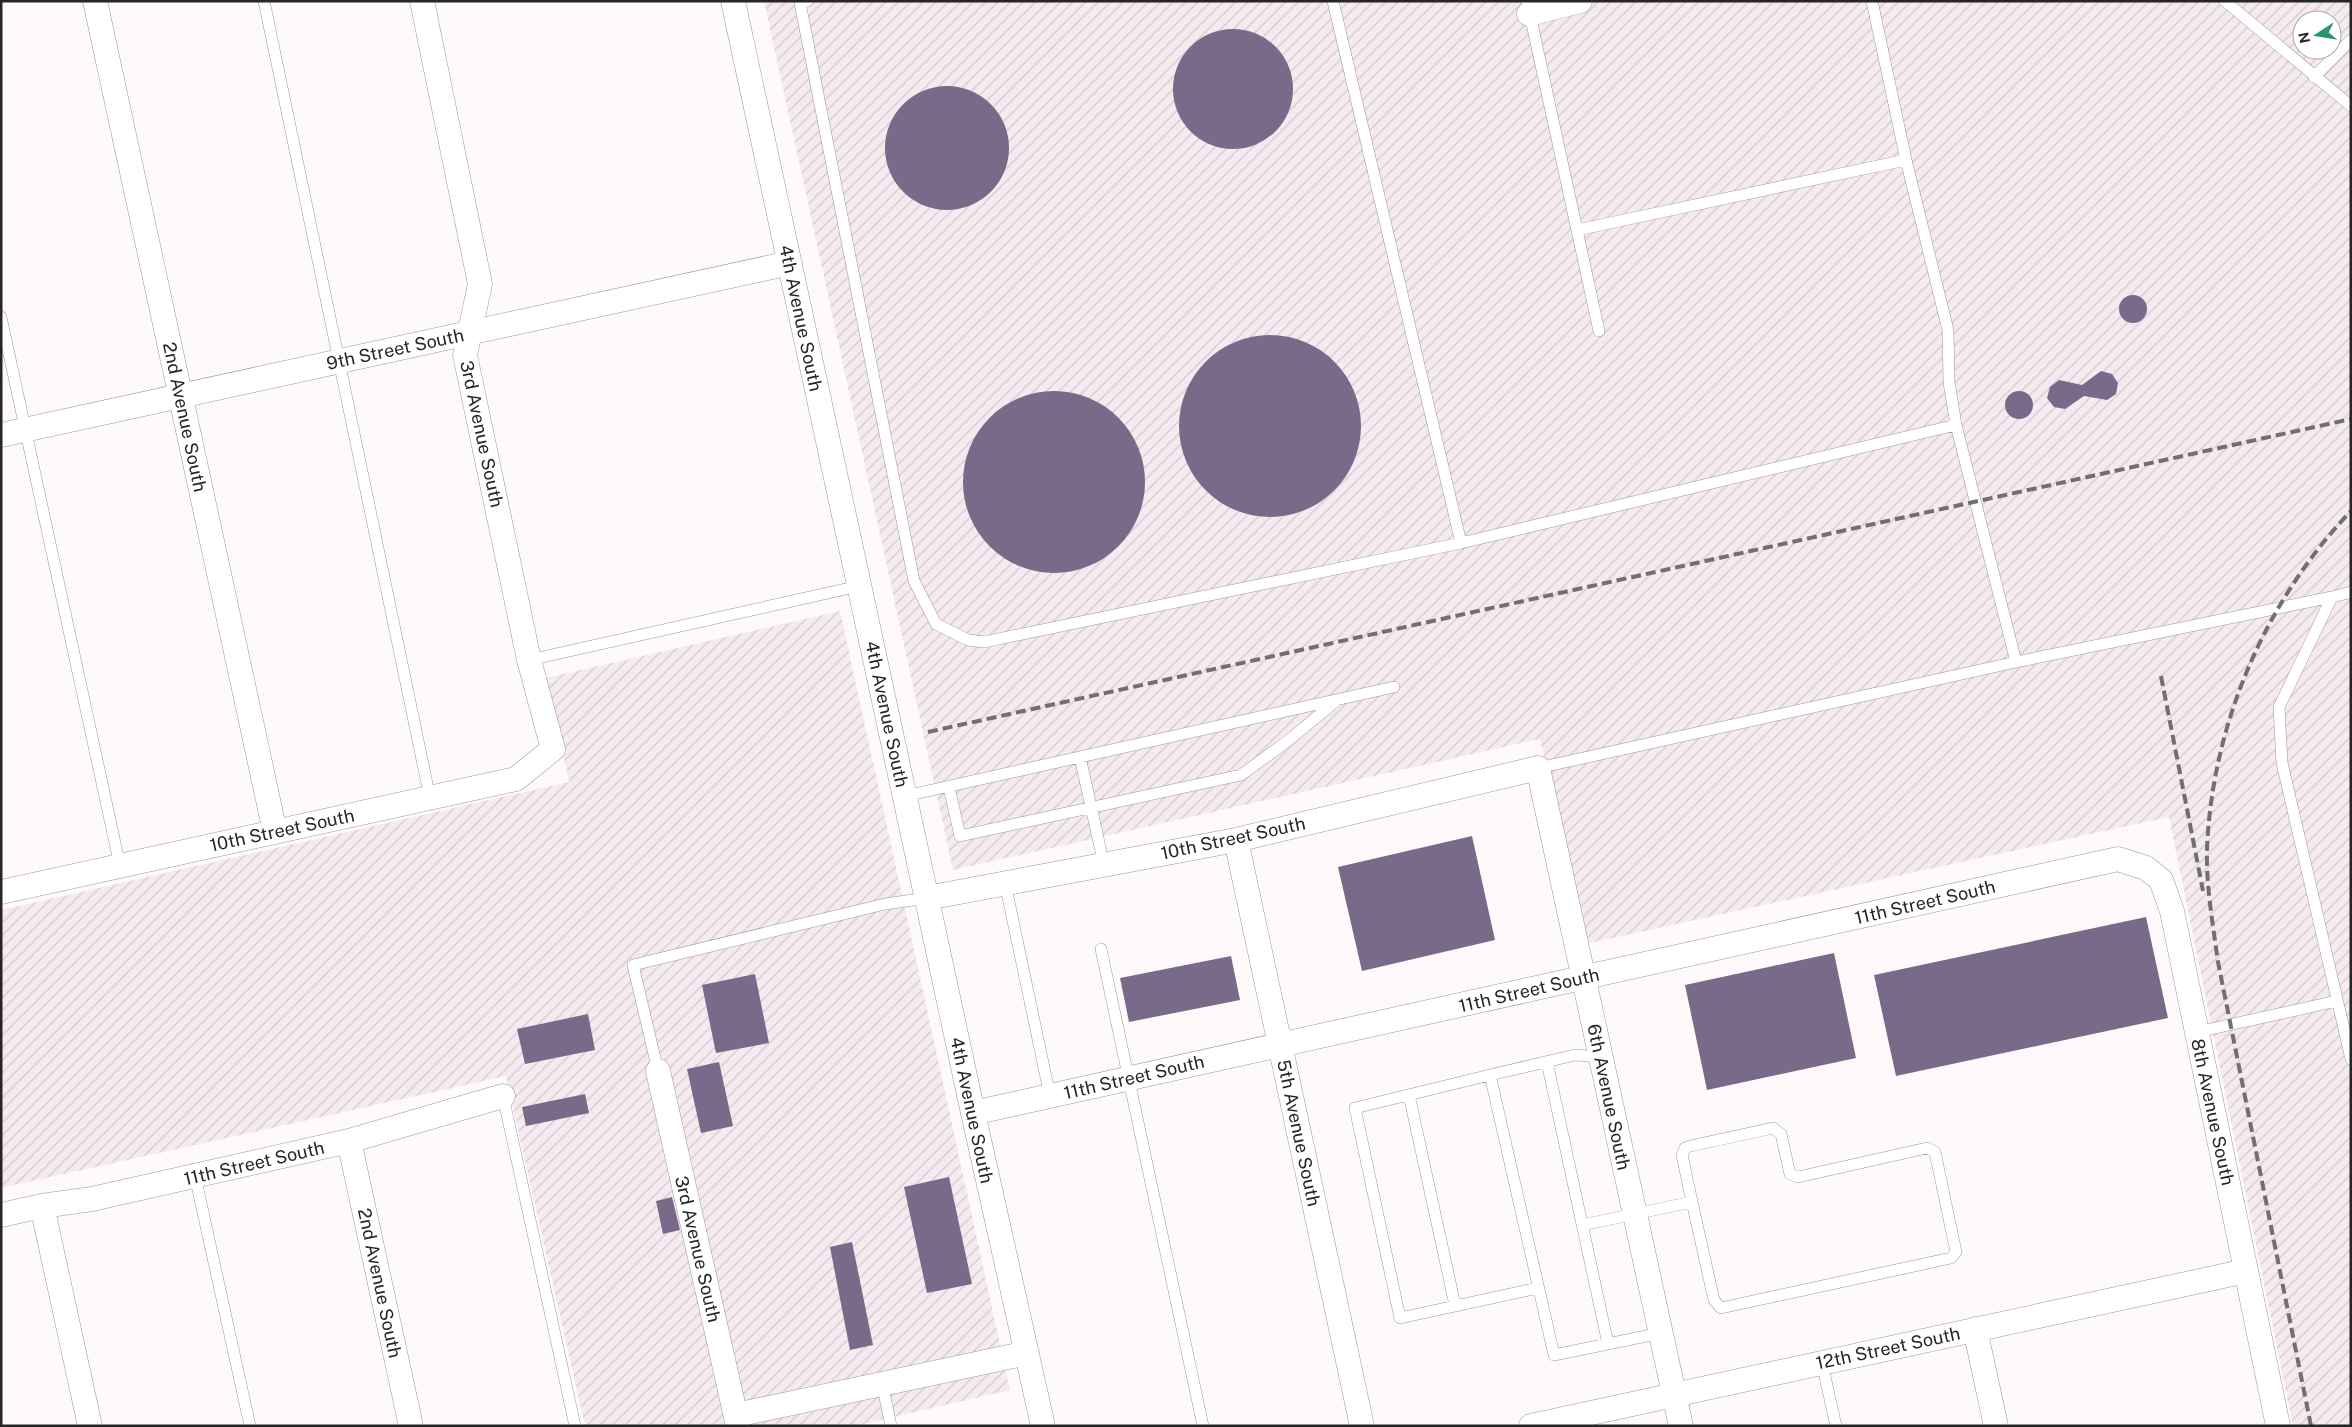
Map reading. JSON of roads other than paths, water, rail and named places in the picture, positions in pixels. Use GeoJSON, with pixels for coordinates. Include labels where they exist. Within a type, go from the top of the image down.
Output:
{"type":"FeatureCollection","features":[{"type":"Feature","properties":{"kind":"street","name":"2nd Avenue South"},"geometry":{"type":"LineString","coordinates":[[95,1],[275,832]]}},
{"type":"Feature","properties":{"kind":"street","name":"3rd Avenue South"},"geometry":{"type":"LineString","coordinates":[[422,1],[480,284],[464,355],[529,660],[553,749]]}},
{"type":"Feature","properties":{"kind":"street","name":"4th Avenue South"},"geometry":{"type":"LineString","coordinates":[[733,1],[926,898],[1043,1426]]}},
{"type":"Feature","properties":{"kind":"street"},"geometry":{"type":"LineString","coordinates":[[1528,8],[1580,1]]}},
{"type":"Feature","properties":{"kind":"street","name":"9th Street South"},"geometry":{"type":"LineString","coordinates":[[1,436],[790,263]]}},
{"type":"Feature","properties":{"kind":"street","name":"10th Street South"},"geometry":{"type":"LineString","coordinates":[[1,892],[516,779],[553,749]]}},
{"type":"Feature","properties":{"kind":"street","name":"10th Street South"},"geometry":{"type":"LineString","coordinates":[[926,898],[1236,840],[1538,768]]}},
{"type":"Feature","properties":{"kind":"street","name":"6th Avenue South"},"geometry":{"type":"LineString","coordinates":[[1538,768],[1681,1426]]}},
{"type":"Feature","properties":{"kind":"street","name":"5th Avenue South"},"geometry":{"type":"LineString","coordinates":[[1236,840],[1362,1426]]}},
{"type":"Feature","properties":{"kind":"street","name":"8th Avenue South"},"geometry":{"type":"LineString","coordinates":[[2086,866],[2118,859],[2146,868],[2161,880],[2172,911],[2278,1426]]}},
{"type":"Feature","properties":{"kind":"street","name":"11th Street South"},"geometry":{"type":"LineString","coordinates":[[973,1113],[2086,866]]}},
{"type":"Feature","properties":{"kind":"street","name":"3rd Avenue South"},"geometry":{"type":"LineString","coordinates":[[658,1071],[737,1420]]}},
{"type":"Feature","properties":{"kind":"street","name":"11th Street South"},"geometry":{"type":"LineString","coordinates":[[1,1215],[42,1206],[92,1200],[349,1141],[503,1096]]}},
{"type":"Feature","properties":{"kind":"street","name":"2nd Avenue South"},"geometry":{"type":"LineString","coordinates":[[349,1141],[411,1426]]}},
{"type":"Feature","properties":{"kind":"street"},"geometry":{"type":"LineString","coordinates":[[42,1206],[90,1426]]}},
{"type":"Feature","properties":{"kind":"street","name":"12th Street South"},"geometry":{"type":"LineString","coordinates":[[1531,1426],[2246,1270]]}},
{"type":"Feature","properties":{"kind":"street"},"geometry":{"type":"LineString","coordinates":[[1975,1329],[1996,1426]]}},
{"type":"Feature","properties":{"kind":"street"},"geometry":{"type":"LineString","coordinates":[[737,1420],[882,1383],[1027,1353]]}},
{"type":"Feature","properties":{"kind":"lane"},"geometry":{"type":"LineString","coordinates":[[264,1],[430,798]]}},
{"type":"Feature","properties":{"kind":"lane"},"geometry":{"type":"LineString","coordinates":[[808,1],[800,3],[914,581],[936,624],[968,640],[984,642],[1461,543],[1956,425]]}},
{"type":"Feature","properties":{"kind":"lane"},"geometry":{"type":"LineString","coordinates":[[1333,1],[1461,543]]}},
{"type":"Feature","properties":{"kind":"lane"},"geometry":{"type":"LineString","coordinates":[[1872,1],[1906,160],[1948,330],[1949,382],[1956,425],[2016,662]]}},
{"type":"Feature","properties":{"kind":"lane"},"geometry":{"type":"LineString","coordinates":[[2226,1],[2314,77],[2351,106]]}},
{"type":"Feature","properties":{"kind":"lane"},"geometry":{"type":"LineString","coordinates":[[1528,8],[1599,331]]}},
{"type":"Feature","properties":{"kind":"lane"},"geometry":{"type":"LineString","coordinates":[[2314,77],[2351,40]]}},
{"type":"Feature","properties":{"kind":"lane"},"geometry":{"type":"LineString","coordinates":[[1577,230],[1906,160]]}},
{"type":"Feature","properties":{"kind":"lane"},"geometry":{"type":"LineString","coordinates":[[1,317],[120,866]]}},
{"type":"Feature","properties":{"kind":"lane"},"geometry":{"type":"LineString","coordinates":[[529,660],[859,586]]}},
{"type":"Feature","properties":{"kind":"lane"},"geometry":{"type":"LineString","coordinates":[[1538,768],[2016,662],[2351,592]]}},
{"type":"Feature","properties":{"kind":"lane"},"geometry":{"type":"LineString","coordinates":[[2332,596],[2280,707],[2282,763],[2351,1059]]}},
{"type":"Feature","properties":{"kind":"lane"},"geometry":{"type":"LineString","coordinates":[[905,796],[1394,687]]}},
{"type":"Feature","properties":{"kind":"lane"},"geometry":{"type":"LineString","coordinates":[[949,786],[960,836],[1241,775],[1289,740],[1338,699]]}},
{"type":"Feature","properties":{"kind":"lane"},"geometry":{"type":"LineString","coordinates":[[1080,757],[1104,864]]}},
{"type":"Feature","properties":{"kind":"lane"},"geometry":{"type":"LineString","coordinates":[[1005,883],[1050,1096]]}},
{"type":"Feature","properties":{"kind":"lane"},"geometry":{"type":"LineString","coordinates":[[658,1071],[633,965],[885,904],[926,898]]}},
{"type":"Feature","properties":{"kind":"lane"},"geometry":{"type":"LineString","coordinates":[[1101,949],[1204,1426]]}},
{"type":"Feature","properties":{"kind":"lane"},"geometry":{"type":"LineString","coordinates":[[2197,1032],[2337,1000]]}},
{"type":"Feature","properties":{"kind":"lane"},"geometry":{"type":"LineString","coordinates":[[1538,1288],[1400,1318],[1355,1108],[1575,1055],[1601,1057]]}},
{"type":"Feature","properties":{"kind":"lane"},"geometry":{"type":"LineString","coordinates":[[1547,1062],[1608,1344]]}},
{"type":"Feature","properties":{"kind":"lane"},"geometry":{"type":"LineString","coordinates":[[1490,1074],[1554,1355],[1661,1333]]}},
{"type":"Feature","properties":{"kind":"lane"},"geometry":{"type":"LineString","coordinates":[[1409,1095],[1455,1305]]}},
{"type":"Feature","properties":{"kind":"lane"},"geometry":{"type":"LineString","coordinates":[[503,1096],[575,1426]]}},
{"type":"Feature","properties":{"kind":"lane"},"geometry":{"type":"LineString","coordinates":[[1773,1128],[1781,1134],[1790,1174],[1798,1177],[1927,1148],[1935,1152],[1956,1252],[1951,1258],[1721,1308],[1714,1300],[1692,1202],[1682,1155],[1685,1148],[1690,1146],[1773,1128]]}},
{"type":"Feature","properties":{"kind":"lane"},"geometry":{"type":"LineString","coordinates":[[195,1176],[250,1426]]}},
{"type":"Feature","properties":{"kind":"lane"},"geometry":{"type":"LineString","coordinates":[[1582,1225],[1692,1202]]}},
{"type":"Feature","properties":{"kind":"lane"},"geometry":{"type":"LineString","coordinates":[[1822,1363],[1836,1426]]}},
{"type":"Feature","properties":{"kind":"lane"},"geometry":{"type":"LineString","coordinates":[[882,1383],[891,1426]]}},
{"type":"Feature","properties":{"kind":"railway"},"geometry":{"type":"LineString","coordinates":[[928,732],[2351,419]]}},
{"type":"Feature","properties":{"kind":"railway"},"geometry":{"type":"LineString","coordinates":[[2311,1426],[2218,962],[2209,891],[2207,849],[2211,803],[2220,757],[2232,711],[2249,667],[2269,625],[2293,584],[2320,546],[2351,511]]}},
{"type":"Feature","properties":{"kind":"railway"},"geometry":{"type":"LineString","coordinates":[[2161,676],[2203,891]]}}]}
